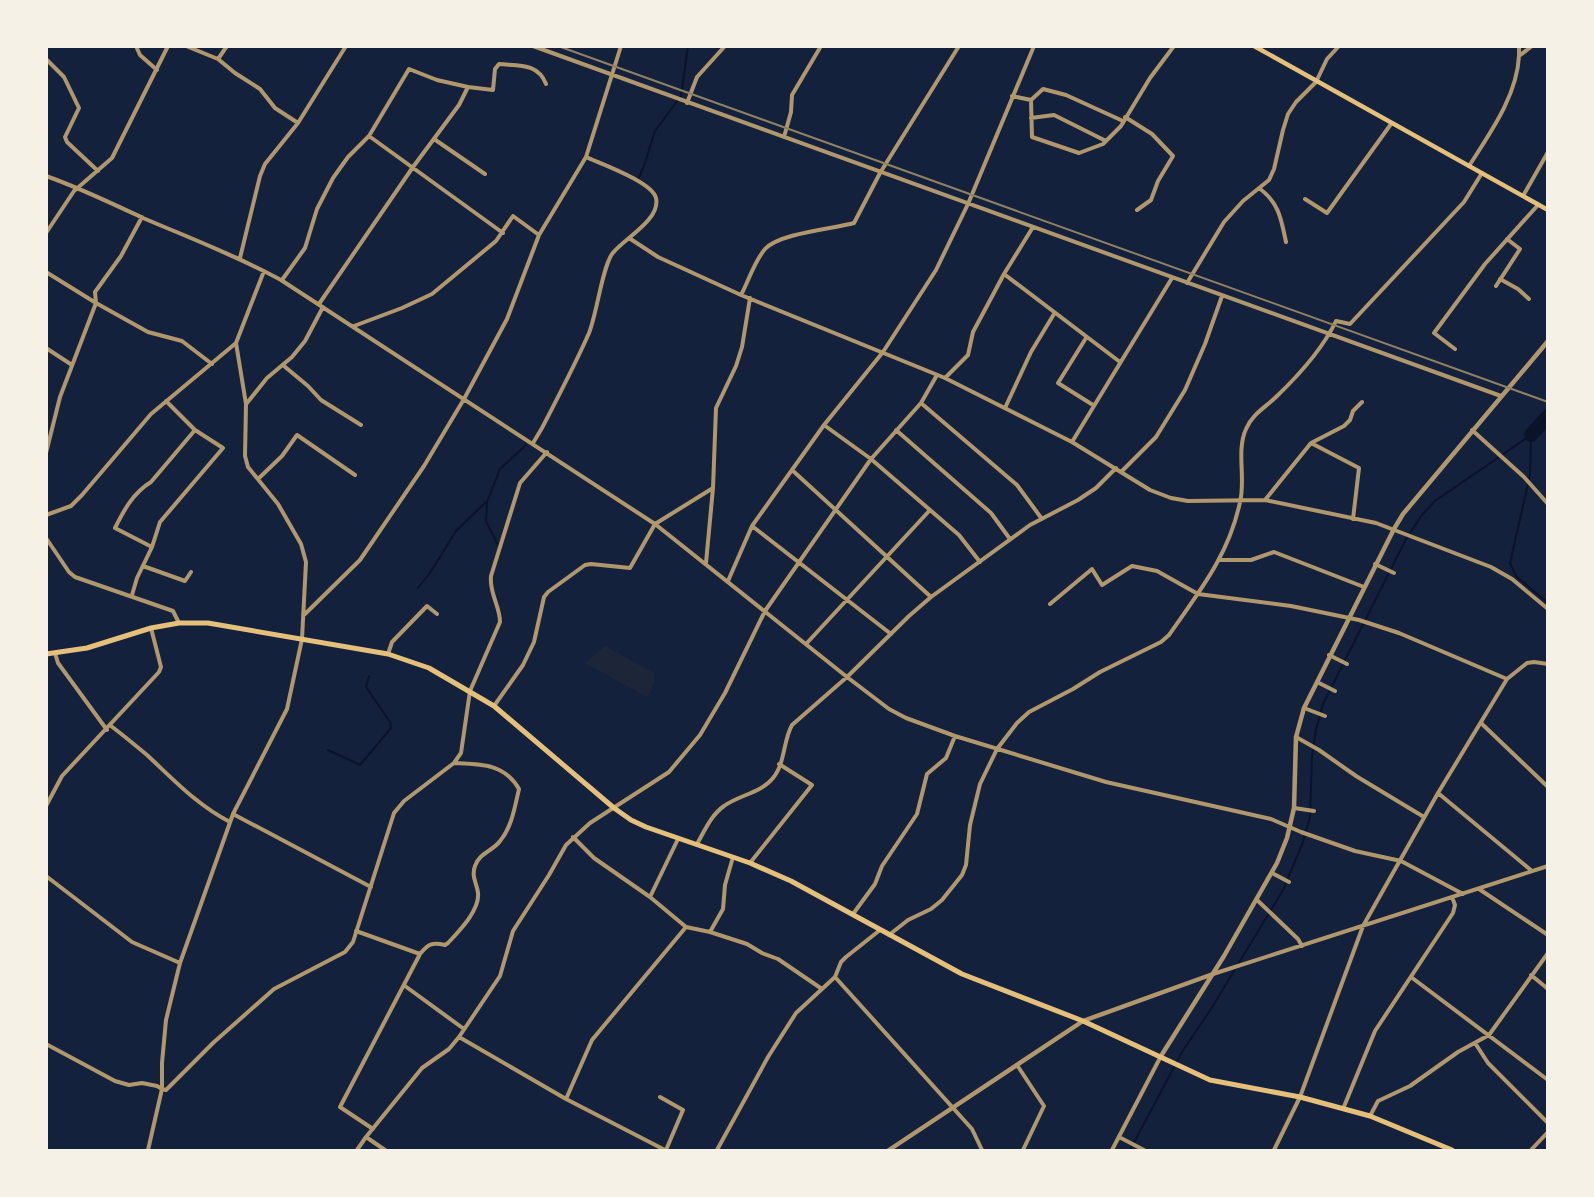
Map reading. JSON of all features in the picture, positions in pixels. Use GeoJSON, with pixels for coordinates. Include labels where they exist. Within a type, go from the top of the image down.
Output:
{"type":"FeatureCollection","features":[{"type":"Feature","properties":{"kind":"main road"},"geometry":{"type":"LineString","coordinates":[[1254,46],[1548,210]]}},
{"type":"Feature","properties":{"kind":"main road"},"geometry":{"type":"LineString","coordinates":[[46,654],[87,648],[152,628],[179,623],[208,623],[387,654],[429,668],[494,706],[631,820],[791,880],[963,974],[1083,1021],[1210,1080],[1300,1097],[1370,1116],[1452,1150]]}},
{"type":"Feature","properties":{"kind":"street"},"geometry":{"type":"LineString","coordinates":[[136,46],[140,55],[157,70]]}},
{"type":"Feature","properties":{"kind":"street"},"geometry":{"type":"LineString","coordinates":[[46,233],[74,191],[112,158],[168,46]]}},
{"type":"Feature","properties":{"kind":"street"},"geometry":{"type":"LineString","coordinates":[[186,46],[218,60],[260,89],[274,108],[298,123]]}},
{"type":"Feature","properties":{"kind":"street"},"geometry":{"type":"LineString","coordinates":[[218,60],[227,46]]}},
{"type":"Feature","properties":{"kind":"street"},"geometry":{"type":"LineString","coordinates":[[240,258],[265,164],[298,123],[346,46]]}},
{"type":"Feature","properties":{"kind":"street"},"geometry":{"type":"LineString","coordinates":[[533,46],[1501,396]]}},
{"type":"Feature","properties":{"kind":"street"},"geometry":{"type":"LineString","coordinates":[[305,615],[360,561],[424,466],[464,399],[507,319],[539,235],[586,157],[621,46]]}},
{"type":"Feature","properties":{"kind":"street"},"geometry":{"type":"LineString","coordinates":[[687,103],[697,77],[725,46]]}},
{"type":"Feature","properties":{"kind":"street"},"geometry":{"type":"LineString","coordinates":[[784,137],[791,112],[792,95],[821,46]]}},
{"type":"Feature","properties":{"kind":"street"},"geometry":{"type":"LineString","coordinates":[[741,295],[755,265],[765,249],[774,242],[854,223],[880,173],[959,46]]}},
{"type":"Feature","properties":{"kind":"street"},"geometry":{"type":"LineString","coordinates":[[728,581],[752,526],[824,424],[883,352],[936,270],[968,204],[1034,46]]}},
{"type":"Feature","properties":{"kind":"street"},"geometry":{"type":"LineString","coordinates":[[1137,210],[1151,200],[1158,181],[1173,156],[1152,134],[1124,119],[1066,95],[1043,89],[1031,100],[1032,137],[1079,153],[1103,144],[1124,119],[1174,46]]}},
{"type":"Feature","properties":{"kind":"street"},"geometry":{"type":"LineString","coordinates":[[1187,283],[1224,222],[1243,201],[1269,180],[1288,114],[1296,102],[1316,82],[1327,59],[1339,46]]}},
{"type":"Feature","properties":{"kind":"street"},"geometry":{"type":"LineString","coordinates":[[1469,166],[1502,112],[1519,67],[1519,46]]}},
{"type":"Feature","properties":{"kind":"street"},"geometry":{"type":"LineString","coordinates":[[1519,56],[1532,46]]}},
{"type":"Feature","properties":{"kind":"street"},"geometry":{"type":"LineString","coordinates":[[46,59],[63,76],[79,108],[65,137],[67,142],[98,171]]}},
{"type":"Feature","properties":{"kind":"street"},"geometry":{"type":"LineString","coordinates":[[281,280],[305,248],[317,209],[333,178],[348,156],[369,136],[409,69],[437,80],[493,90],[495,69],[499,64],[530,68],[542,74],[546,84]]}},
{"type":"Feature","properties":{"kind":"street"},"geometry":{"type":"LineString","coordinates":[[246,404],[267,378],[284,366],[305,341],[321,305],[413,167],[459,105],[468,87]]}},
{"type":"Feature","properties":{"kind":"street"},"geometry":{"type":"LineString","coordinates":[[1012,96],[1031,100]]}},
{"type":"Feature","properties":{"kind":"street"},"geometry":{"type":"LineString","coordinates":[[1031,118],[1054,115],[1106,141]]}},
{"type":"Feature","properties":{"kind":"street"},"geometry":{"type":"LineString","coordinates":[[1305,199],[1327,213],[1391,124]]}},
{"type":"Feature","properties":{"kind":"street"},"geometry":{"type":"LineString","coordinates":[[369,136],[503,233]]}},
{"type":"Feature","properties":{"kind":"street"},"geometry":{"type":"LineString","coordinates":[[434,139],[484,174]]}},
{"type":"Feature","properties":{"kind":"street"},"geometry":{"type":"LineString","coordinates":[[1523,196],[1548,152]]}},
{"type":"Feature","properties":{"kind":"street"},"geometry":{"type":"LineString","coordinates":[[533,443],[589,333],[609,261],[652,214],[656,202],[656,196],[651,189],[586,157]]}},
{"type":"Feature","properties":{"kind":"street"},"geometry":{"type":"LineString","coordinates":[[889,935],[908,920],[931,909],[942,900],[962,875],[966,865],[970,825],[980,784],[997,749],[1017,723],[1029,712],[1100,672],[1161,642],[1169,635],[1211,577],[1231,534],[1241,500],[1242,443],[1245,430],[1254,415],[1296,378],[1336,321],[1350,324],[1464,202],[1482,173]]}},
{"type":"Feature","properties":{"kind":"street"},"geometry":{"type":"LineString","coordinates":[[46,176],[240,258],[321,305],[655,524],[847,677],[889,709],[906,718],[955,736],[1106,782],[1271,819],[1355,850],[1401,861],[1463,894]]}},
{"type":"Feature","properties":{"kind":"street"},"geometry":{"type":"LineString","coordinates":[[1259,188],[1271,197],[1281,217],[1286,242]]}},
{"type":"Feature","properties":{"kind":"street"},"geometry":{"type":"LineString","coordinates":[[1455,349],[1434,333],[1485,264],[1538,205]]}},
{"type":"Feature","properties":{"kind":"street"},"geometry":{"type":"LineString","coordinates":[[353,326],[432,294],[496,241],[513,216],[539,235]]}},
{"type":"Feature","properties":{"kind":"street"},"geometry":{"type":"LineString","coordinates":[[46,453],[60,398],[96,303],[95,292],[121,256],[142,217]]}},
{"type":"Feature","properties":{"kind":"street"},"geometry":{"type":"LineString","coordinates":[[945,378],[968,355],[973,332],[1004,274],[1033,227]]}},
{"type":"Feature","properties":{"kind":"street"},"geometry":{"type":"LineString","coordinates":[[629,238],[658,257],[741,295],[945,378],[1072,442],[1150,490],[1171,498],[1188,501],[1265,500],[1394,529],[1491,567],[1512,579],[1548,609]]}},
{"type":"Feature","properties":{"kind":"street"},"geometry":{"type":"LineString","coordinates":[[1496,286],[1521,249],[1507,239]]}},
{"type":"Feature","properties":{"kind":"street"},"geometry":{"type":"LineString","coordinates":[[46,515],[70,506],[151,414],[236,343],[264,271]]}},
{"type":"Feature","properties":{"kind":"street"},"geometry":{"type":"LineString","coordinates":[[46,272],[148,332],[182,341],[212,364]]}},
{"type":"Feature","properties":{"kind":"street"},"geometry":{"type":"LineString","coordinates":[[1004,274],[1120,362]]}},
{"type":"Feature","properties":{"kind":"street"},"geometry":{"type":"LineString","coordinates":[[1072,442],[1172,278]]}},
{"type":"Feature","properties":{"kind":"street"},"geometry":{"type":"LineString","coordinates":[[1500,279],[1529,299]]}},
{"type":"Feature","properties":{"kind":"street"},"geometry":{"type":"LineString","coordinates":[[1122,471],[1156,437],[1185,390],[1206,344],[1222,296]]}},
{"type":"Feature","properties":{"kind":"street"},"geometry":{"type":"LineString","coordinates":[[705,563],[713,488],[716,408],[736,366],[742,347],[750,298]]}},
{"type":"Feature","properties":{"kind":"street"},"geometry":{"type":"LineString","coordinates":[[1005,408],[1031,352],[1054,314]]}},
{"type":"Feature","properties":{"kind":"street"},"geometry":{"type":"LineString","coordinates":[[1086,338],[1058,383],[1094,405]]}},
{"type":"Feature","properties":{"kind":"street"},"geometry":{"type":"LineString","coordinates":[[1112,1150],[1161,1056],[1213,974],[1272,873],[1290,827],[1294,808],[1296,737],[1304,708],[1347,618],[1402,514],[1548,341]]}},
{"type":"Feature","properties":{"kind":"street"},"geometry":{"type":"LineString","coordinates":[[148,1150],[162,1089],[166,1020],[180,963],[232,814],[288,709],[303,639],[306,562],[302,544],[278,504],[248,467],[244,456],[246,404],[236,343]]}},
{"type":"Feature","properties":{"kind":"street"},"geometry":{"type":"LineString","coordinates":[[46,348],[72,365]]}},
{"type":"Feature","properties":{"kind":"street"},"geometry":{"type":"LineString","coordinates":[[284,366],[321,400],[361,425]]}},
{"type":"Feature","properties":{"kind":"street"},"geometry":{"type":"LineString","coordinates":[[357,1150],[422,1068],[449,1048],[459,1037],[500,976],[513,931],[566,845],[573,837],[669,772],[700,735],[725,693],[765,611],[835,508],[871,459],[921,403],[937,375]]}},
{"type":"Feature","properties":{"kind":"street"},"geometry":{"type":"LineString","coordinates":[[132,595],[160,522],[223,448],[195,430],[166,401]]}},
{"type":"Feature","properties":{"kind":"street"},"geometry":{"type":"LineString","coordinates":[[1265,500],[1311,443],[1344,426],[1362,402]]}},
{"type":"Feature","properties":{"kind":"street"},"geometry":{"type":"LineString","coordinates":[[921,403],[1017,485],[1042,519]]}},
{"type":"Feature","properties":{"kind":"street"},"geometry":{"type":"LineString","coordinates":[[824,424],[871,459],[959,535],[980,562]]}},
{"type":"Feature","properties":{"kind":"street"},"geometry":{"type":"LineString","coordinates":[[152,546],[115,528],[125,507],[141,488],[151,482],[195,430]]}},
{"type":"Feature","properties":{"kind":"street"},"geometry":{"type":"LineString","coordinates":[[896,430],[991,513],[1010,539]]}},
{"type":"Feature","properties":{"kind":"street"},"geometry":{"type":"LineString","coordinates":[[1472,430],[1506,459],[1548,504]]}},
{"type":"Feature","properties":{"kind":"street"},"geometry":{"type":"LineString","coordinates":[[258,479],[282,456],[297,435],[355,476]]}},
{"type":"Feature","properties":{"kind":"street"},"geometry":{"type":"LineString","coordinates":[[1311,443],[1359,468],[1353,519]]}},
{"type":"Feature","properties":{"kind":"street"},"geometry":{"type":"LineString","coordinates":[[46,1044],[115,1082],[129,1085],[142,1083],[166,1090],[213,1043],[274,989],[345,952],[353,942],[393,813],[397,807],[454,763],[461,753],[470,691],[500,622],[491,589],[491,576],[520,483],[547,452]]}},
{"type":"Feature","properties":{"kind":"street"},"geometry":{"type":"LineString","coordinates":[[697,844],[712,818],[723,807],[767,784],[774,777],[787,733],[792,725],[847,677],[931,597],[1010,539],[1087,494],[1116,468]]}},
{"type":"Feature","properties":{"kind":"street"},"geometry":{"type":"LineString","coordinates":[[792,470],[931,597]]}},
{"type":"Feature","properties":{"kind":"street"},"geometry":{"type":"LineString","coordinates":[[494,706],[523,665],[534,642],[544,597],[548,592],[585,565],[630,568],[655,524],[713,488]]}},
{"type":"Feature","properties":{"kind":"street"},"geometry":{"type":"LineString","coordinates":[[806,644],[930,510]]}},
{"type":"Feature","properties":{"kind":"street"},"geometry":{"type":"LineString","coordinates":[[752,526],[891,634]]}},
{"type":"Feature","properties":{"kind":"street"},"geometry":{"type":"LineString","coordinates":[[46,538],[69,572],[75,577],[173,611],[179,623]]}},
{"type":"Feature","properties":{"kind":"street"},"geometry":{"type":"LineString","coordinates":[[1219,560],[1251,560],[1274,552],[1364,587]]}},
{"type":"Feature","properties":{"kind":"street"},"geometry":{"type":"LineString","coordinates":[[1376,564],[1394,573]]}},
{"type":"Feature","properties":{"kind":"street"},"geometry":{"type":"LineString","coordinates":[[143,567],[185,581],[191,572]]}},
{"type":"Feature","properties":{"kind":"street"},"geometry":{"type":"LineString","coordinates":[[1050,604],[1092,569],[1102,585],[1132,567],[1157,571],[1198,594],[1291,606],[1359,620],[1399,633],[1507,679]]}},
{"type":"Feature","properties":{"kind":"street"},"geometry":{"type":"LineString","coordinates":[[387,654],[392,642],[427,606],[437,614]]}},
{"type":"Feature","properties":{"kind":"street"},"geometry":{"type":"LineString","coordinates":[[46,806],[62,776],[111,726],[160,669],[152,628]]}},
{"type":"Feature","properties":{"kind":"street"},"geometry":{"type":"LineString","coordinates":[[55,653],[58,663],[106,730]]}},
{"type":"Feature","properties":{"kind":"street"},"geometry":{"type":"LineString","coordinates":[[1329,655],[1347,664]]}},
{"type":"Feature","properties":{"kind":"street"},"geometry":{"type":"LineString","coordinates":[[1274,1150],[1300,1097],[1363,926],[1424,817],[1507,679],[1527,663],[1548,664]]}},
{"type":"Feature","properties":{"kind":"street"},"geometry":{"type":"LineString","coordinates":[[1316,681],[1335,691]]}},
{"type":"Feature","properties":{"kind":"street"},"geometry":{"type":"LineString","coordinates":[[1304,708],[1325,716]]}},
{"type":"Feature","properties":{"kind":"street"},"geometry":{"type":"LineString","coordinates":[[1481,723],[1548,787]]}},
{"type":"Feature","properties":{"kind":"street"},"geometry":{"type":"LineString","coordinates":[[111,726],[210,812],[230,822]]}},
{"type":"Feature","properties":{"kind":"street"},"geometry":{"type":"LineString","coordinates":[[853,914],[875,884],[882,866],[917,814],[927,774],[946,758],[955,736]]}},
{"type":"Feature","properties":{"kind":"street"},"geometry":{"type":"LineString","coordinates":[[1296,737],[1424,817]]}},
{"type":"Feature","properties":{"kind":"street"},"geometry":{"type":"LineString","coordinates":[[373,1129],[340,1107],[420,954],[428,945],[448,944],[468,922],[478,899],[478,890],[472,878],[475,865],[483,854],[500,842],[506,832],[519,789],[510,777],[491,765],[454,763]]}},
{"type":"Feature","properties":{"kind":"street"},"geometry":{"type":"LineString","coordinates":[[750,863],[812,785],[779,764]]}},
{"type":"Feature","properties":{"kind":"street"},"geometry":{"type":"LineString","coordinates":[[1438,793],[1532,871]]}},
{"type":"Feature","properties":{"kind":"street"},"geometry":{"type":"LineString","coordinates":[[1294,808],[1314,812]]}},
{"type":"Feature","properties":{"kind":"street"},"geometry":{"type":"LineString","coordinates":[[232,814],[371,887]]}},
{"type":"Feature","properties":{"kind":"street"},"geometry":{"type":"LineString","coordinates":[[573,837],[594,858],[650,897],[686,927],[747,944],[778,959],[822,989]]}},
{"type":"Feature","properties":{"kind":"street"},"geometry":{"type":"LineString","coordinates":[[650,897],[678,839]]}},
{"type":"Feature","properties":{"kind":"street"},"geometry":{"type":"LineString","coordinates":[[710,932],[723,909],[725,885],[733,857]]}},
{"type":"Feature","properties":{"kind":"street"},"geometry":{"type":"LineString","coordinates":[[889,1150],[1083,1021],[1231,968],[1548,866]]}},
{"type":"Feature","properties":{"kind":"street"},"geometry":{"type":"LineString","coordinates":[[1272,873],[1289,882]]}},
{"type":"Feature","properties":{"kind":"street"},"geometry":{"type":"LineString","coordinates":[[46,876],[132,942],[180,963]]}},
{"type":"Feature","properties":{"kind":"street"},"geometry":{"type":"LineString","coordinates":[[1479,889],[1548,935]]}},
{"type":"Feature","properties":{"kind":"street"},"geometry":{"type":"LineString","coordinates":[[1343,1109],[1376,1031],[1453,914],[1455,905],[1452,897]]}},
{"type":"Feature","properties":{"kind":"street"},"geometry":{"type":"LineString","coordinates":[[1257,900],[1266,906],[1298,939],[1302,947]]}},
{"type":"Feature","properties":{"kind":"street"},"geometry":{"type":"LineString","coordinates":[[566,1099],[592,1040],[686,927]]}},
{"type":"Feature","properties":{"kind":"street"},"geometry":{"type":"LineString","coordinates":[[717,1150],[796,1013],[835,977],[841,962],[846,957],[880,930]]}},
{"type":"Feature","properties":{"kind":"street"},"geometry":{"type":"LineString","coordinates":[[356,931],[420,954]]}},
{"type":"Feature","properties":{"kind":"street"},"geometry":{"type":"LineString","coordinates":[[1370,1116],[1378,1101],[1410,1086],[1458,1052],[1489,1035],[1548,953]]}},
{"type":"Feature","properties":{"kind":"street"},"geometry":{"type":"LineString","coordinates":[[1531,975],[1548,989]]}},
{"type":"Feature","properties":{"kind":"street"},"geometry":{"type":"LineString","coordinates":[[835,977],[972,1129],[982,1150]]}},
{"type":"Feature","properties":{"kind":"street"},"geometry":{"type":"LineString","coordinates":[[1411,977],[1548,1080]]}},
{"type":"Feature","properties":{"kind":"street"},"geometry":{"type":"LineString","coordinates":[[405,986],[464,1029]]}},
{"type":"Feature","properties":{"kind":"street"},"geometry":{"type":"LineString","coordinates":[[459,1037],[566,1099],[666,1150],[682,1110],[660,1097]]}},
{"type":"Feature","properties":{"kind":"street"},"geometry":{"type":"LineString","coordinates":[[1475,1043],[1488,1063],[1548,1123]]}},
{"type":"Feature","properties":{"kind":"street"},"geometry":{"type":"LineString","coordinates":[[1017,1065],[1044,1107],[1023,1150]]}},
{"type":"Feature","properties":{"kind":"street"},"geometry":{"type":"LineString","coordinates":[[1531,1150],[1548,1132]]}},
{"type":"Feature","properties":{"kind":"street"},"geometry":{"type":"LineString","coordinates":[[366,1137],[385,1150]]}},
{"type":"Feature","properties":{"kind":"street"},"geometry":{"type":"LineString","coordinates":[[1119,1137],[1144,1150]]}},
{"type":"Feature","properties":{"kind":"shaded area"},"geometry":{"type":"Polygon","coordinates":[[[605,646],[654,673],[654,684],[647,697],[585,663],[605,646]]]}},
{"type":"Feature","properties":{"kind":"waterway"},"geometry":{"type":"LineString","coordinates":[[638,179],[655,131],[681,96],[688,46]]}},
{"type":"Feature","properties":{"kind":"waterway"},"geometry":{"type":"LineString","coordinates":[[1531,435],[1548,416]]}},
{"type":"Feature","properties":{"kind":"waterway"},"geometry":{"type":"LineString","coordinates":[[1531,435],[1530,475],[1510,563],[1516,576],[1548,603]]}},
{"type":"Feature","properties":{"kind":"waterway"},"geometry":{"type":"LineString","coordinates":[[1130,1150],[1182,1052],[1211,1009],[1283,890],[1303,842],[1310,817],[1312,756],[1323,704],[1406,539],[1422,515],[1435,501],[1531,435]]}},
{"type":"Feature","properties":{"kind":"waterway"},"geometry":{"type":"LineString","coordinates":[[498,545],[486,521],[487,502],[500,469],[526,445]]}},
{"type":"Feature","properties":{"kind":"waterway"},"geometry":{"type":"LineString","coordinates":[[418,588],[456,531],[486,502]]}},
{"type":"Feature","properties":{"kind":"waterway"},"geometry":{"type":"LineString","coordinates":[[328,750],[360,765],[391,728],[390,722],[366,687],[369,676]]}},
{"type":"Feature","properties":{"kind":"railway"},"geometry":{"type":"LineString","coordinates":[[558,46],[1548,402]]}}]}
